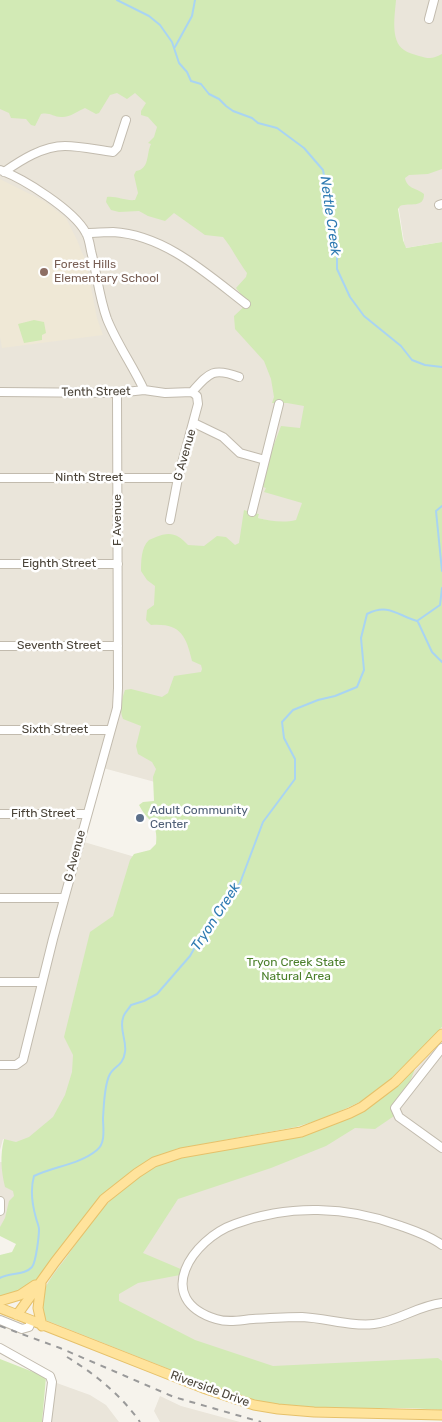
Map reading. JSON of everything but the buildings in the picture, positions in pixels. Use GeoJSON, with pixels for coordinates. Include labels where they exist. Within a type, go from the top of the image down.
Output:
{"type":"FeatureCollection","features":[{"type":"Feature","properties":{"kind":"main road"},"geometry":{"type":"LineString","coordinates":[[17,1315],[104,1199],[147,1167],[163,1158],[181,1153],[301,1132],[345,1116],[362,1107],[391,1086],[442,1034]]}},
{"type":"Feature","properties":{"kind":"main road"},"geometry":{"type":"LineString","coordinates":[[0,1301],[20,1296],[42,1281]]}},
{"type":"Feature","properties":{"kind":"main road"},"geometry":{"type":"LineString","coordinates":[[42,1281],[38,1308],[42,1326]]}},
{"type":"Feature","properties":{"kind":"main road","name":"Riverside Drive"},"geometry":{"type":"LineString","coordinates":[[0,1308],[31,1322],[217,1393],[254,1405],[314,1412],[414,1418],[442,1415]]}},
{"type":"Feature","properties":{"kind":"street"},"geometry":{"type":"LineString","coordinates":[[429,19],[434,0]]}},
{"type":"Feature","properties":{"kind":"street"},"geometry":{"type":"LineString","coordinates":[[2,171],[38,152],[54,147],[64,146],[113,152],[117,148],[126,120]]}},
{"type":"Feature","properties":{"kind":"street"},"geometry":{"type":"LineString","coordinates":[[2,171],[48,196],[62,207],[86,233],[103,306],[116,339],[144,390]]}},
{"type":"Feature","properties":{"kind":"street"},"geometry":{"type":"LineString","coordinates":[[86,233],[113,232],[154,242],[190,261],[246,304]]}},
{"type":"Feature","properties":{"kind":"street"},"geometry":{"type":"LineString","coordinates":[[192,392],[211,373],[225,372],[239,377]]}},
{"type":"Feature","properties":{"kind":"street","name":"Tenth Street"},"geometry":{"type":"LineString","coordinates":[[0,392],[117,393],[144,390],[165,393],[192,392]]}},
{"type":"Feature","properties":{"kind":"street","name":"G Avenue"},"geometry":{"type":"LineString","coordinates":[[170,520],[178,478],[194,424],[198,400],[197,396],[192,392]]}},
{"type":"Feature","properties":{"kind":"street","name":"F Avenue"},"geometry":{"type":"LineString","coordinates":[[117,393],[118,646]]}},
{"type":"Feature","properties":{"kind":"street"},"geometry":{"type":"LineString","coordinates":[[252,512],[279,404]]}},
{"type":"Feature","properties":{"kind":"street"},"geometry":{"type":"LineString","coordinates":[[194,424],[223,437],[240,453],[265,460]]}},
{"type":"Feature","properties":{"kind":"street","name":"Ninth Street"},"geometry":{"type":"LineString","coordinates":[[0,478],[178,478]]}},
{"type":"Feature","properties":{"kind":"street","name":"Eighth Street"},"geometry":{"type":"LineString","coordinates":[[0,564],[118,564]]}},
{"type":"Feature","properties":{"kind":"street","name":"Seventh Street"},"geometry":{"type":"LineString","coordinates":[[0,646],[118,646]]}},
{"type":"Feature","properties":{"kind":"street","name":"G Avenue"},"geometry":{"type":"LineString","coordinates":[[0,1065],[19,1064],[23,1060],[41,982],[118,702],[118,646]]}},
{"type":"Feature","properties":{"kind":"street","name":"Sixth Street"},"geometry":{"type":"LineString","coordinates":[[0,730],[110,730]]}},
{"type":"Feature","properties":{"kind":"street","name":"Fifth Street"},"geometry":{"type":"LineString","coordinates":[[0,814],[87,814]]}},
{"type":"Feature","properties":{"kind":"street"},"geometry":{"type":"LineString","coordinates":[[0,898],[64,898]]}},
{"type":"Feature","properties":{"kind":"street"},"geometry":{"type":"LineString","coordinates":[[0,982],[41,982]]}},
{"type":"Feature","properties":{"kind":"street"},"geometry":{"type":"LineString","coordinates":[[442,1048],[396,1106],[399,1117],[442,1148]]}},
{"type":"Feature","properties":{"kind":"street"},"geometry":{"type":"LineString","coordinates":[[0,1201],[0,1212]]}},
{"type":"Feature","properties":{"kind":"street"},"geometry":{"type":"LineString","coordinates":[[442,1245],[420,1232],[372,1217],[337,1210],[298,1209],[270,1214],[234,1224],[209,1238],[194,1254],[185,1270],[183,1281],[184,1297],[191,1306],[215,1319],[231,1322],[251,1319],[303,1317],[375,1324],[392,1321],[425,1306],[442,1303]]}},
{"type":"Feature","properties":{"kind":"street"},"geometry":{"type":"LineString","coordinates":[[0,1320],[22,1329],[29,1327],[31,1322]]}},
{"type":"Feature","properties":{"kind":"street"},"geometry":{"type":"LineString","coordinates":[[0,1348],[50,1376],[52,1382],[47,1422]]}},
{"type":"Feature","properties":{"kind":"shaded area"},"geometry":{"type":"Polygon","coordinates":[[[366,0],[442,0],[442,242],[405,248],[366,0]]]}},
{"type":"Feature","properties":{"kind":"shaded area"},"geometry":{"type":"Polygon","coordinates":[[[136,73],[163,129],[149,143],[162,147],[217,201],[329,402],[296,528],[258,518],[259,514],[244,510],[315,663],[218,799],[103,768],[84,842],[176,869],[70,1157],[3,1139],[0,1150],[0,91],[136,73]]]}},
{"type":"Feature","properties":{"kind":"shaded area","name":"Forest Hills Elementary School"},"geometry":{"type":"Polygon","coordinates":[[[0,179],[44,201],[66,218],[86,262],[97,318],[103,335],[2,348],[0,337],[0,179]]]}},
{"type":"Feature","properties":{"kind":"shaded area"},"geometry":{"type":"Polygon","coordinates":[[[442,1040],[442,1409],[225,1391],[46,1321],[42,1315],[44,1288],[62,1259],[111,1198],[150,1169],[321,1132],[400,1087],[442,1040]]]}},
{"type":"Feature","properties":{"kind":"shaded area"},"geometry":{"type":"Polygon","coordinates":[[[0,1162],[29,1162],[20,1192],[0,1229],[0,1162]]]}},
{"type":"Feature","properties":{"kind":"shaded area"},"geometry":{"type":"Polygon","coordinates":[[[54,1382],[90,1395],[106,1405],[119,1422],[50,1422],[54,1382]]]}},
{"type":"Feature","properties":{"kind":"shaded area"},"geometry":{"type":"Polygon","coordinates":[[[160,1396],[181,1406],[240,1422],[160,1422],[154,1411],[160,1396]]]}},
{"type":"Feature","properties":{"kind":"green space","name":"Tryon Creek State Natural Area"},"geometry":{"type":"Polygon","coordinates":[[[0,0],[396,0],[394,27],[400,46],[407,52],[426,58],[433,58],[442,54],[442,169],[428,174],[409,175],[405,178],[410,186],[424,194],[423,199],[422,202],[400,206],[398,209],[406,248],[442,242],[442,1027],[402,1071],[385,1086],[364,1100],[319,1120],[296,1127],[176,1149],[128,1175],[41,1276],[27,1288],[0,1298],[0,1255],[12,1252],[16,1244],[0,1236],[0,1227],[5,1218],[9,1201],[14,1196],[13,1191],[5,1187],[2,1169],[4,1139],[16,1142],[29,1137],[53,1117],[65,1095],[72,1072],[73,1055],[64,1037],[90,932],[113,916],[130,860],[134,854],[150,850],[156,844],[156,831],[139,805],[143,802],[154,801],[153,777],[156,769],[152,762],[138,754],[136,746],[141,726],[123,719],[121,708],[124,693],[125,690],[131,689],[162,697],[168,693],[174,676],[201,672],[202,669],[201,665],[192,661],[187,644],[180,632],[169,626],[151,625],[146,620],[147,610],[154,605],[155,586],[147,580],[141,571],[143,551],[149,540],[166,534],[181,538],[188,545],[204,546],[217,536],[226,537],[235,545],[239,543],[244,510],[259,514],[258,518],[267,520],[296,520],[302,503],[264,492],[266,488],[263,487],[270,455],[281,426],[300,428],[304,406],[272,403],[274,397],[271,379],[264,361],[235,329],[234,316],[248,303],[236,288],[246,277],[247,273],[223,237],[205,235],[174,213],[165,221],[139,211],[119,212],[111,210],[106,202],[107,197],[135,200],[138,193],[134,175],[136,171],[146,164],[151,144],[148,143],[154,137],[157,127],[148,117],[141,115],[141,111],[146,103],[135,93],[127,99],[117,93],[110,95],[99,113],[96,114],[85,108],[64,117],[41,114],[35,126],[31,125],[26,119],[11,118],[9,113],[0,109],[0,0]]]}},
{"type":"Feature","properties":{"kind":"green space"},"geometry":{"type":"Polygon","coordinates":[[[34,320],[44,322],[46,333],[42,335],[42,340],[24,343],[18,324],[34,320]]]}},
{"type":"Feature","properties":{"kind":"green space"},"geometry":{"type":"Polygon","coordinates":[[[415,1069],[397,1114],[375,1129],[355,1128],[326,1146],[271,1168],[178,1199],[143,1253],[183,1270],[180,1275],[138,1283],[119,1294],[119,1301],[195,1340],[273,1366],[438,1358],[442,1361],[442,1410],[310,1407],[258,1401],[232,1394],[43,1319],[41,1302],[46,1286],[84,1232],[114,1196],[138,1176],[160,1164],[177,1158],[304,1134],[319,1129],[363,1108],[415,1069]]]}},
{"type":"Feature","properties":{"kind":"green space"},"geometry":{"type":"Polygon","coordinates":[[[0,1359],[46,1377],[42,1422],[0,1422],[0,1359]]]}},
{"type":"Feature","properties":{"kind":"waterway","name":"Nettle Creek"},"geometry":{"type":"LineString","coordinates":[[117,0],[149,16],[160,25],[172,42],[179,63],[187,72],[191,81],[201,84],[209,94],[219,99],[233,111],[252,118],[258,123],[277,128],[304,148],[323,170],[329,205],[332,241],[337,257],[337,269],[350,297],[364,316],[401,346],[412,360],[425,365],[442,367]]}},
{"type":"Feature","properties":{"kind":"waterway"},"geometry":{"type":"LineString","coordinates":[[175,47],[192,16],[195,0]]}},
{"type":"Feature","properties":{"kind":"waterway","name":"Tryon Creek"},"geometry":{"type":"LineString","coordinates":[[442,506],[436,511],[442,571]]}},
{"type":"Feature","properties":{"kind":"waterway","name":"Tryon Creek"},"geometry":{"type":"LineString","coordinates":[[0,1278],[25,1272],[32,1267],[37,1249],[39,1229],[33,1208],[32,1186],[34,1176],[82,1159],[97,1150],[102,1143],[107,1081],[111,1073],[122,1061],[125,1052],[122,1026],[124,1014],[131,1005],[157,994],[190,956],[199,940],[240,883],[263,822],[295,779],[295,759],[284,738],[282,722],[293,710],[357,687],[364,670],[361,638],[367,614],[374,611],[387,610],[417,621],[440,605],[442,588]]}},
{"type":"Feature","properties":{"kind":"waterway"},"geometry":{"type":"LineString","coordinates":[[418,622],[432,652],[442,662]]}},
{"type":"Feature","properties":{"kind":"railway"},"geometry":{"type":"LineString","coordinates":[[0,1326],[60,1348],[174,1397],[261,1422]]}},
{"type":"Feature","properties":{"kind":"railway"},"geometry":{"type":"LineString","coordinates":[[67,1357],[107,1386],[125,1403],[140,1422]]}},
{"type":"Feature","properties":{"kind":"place","name":"Forest Hills Elementary School"},"geometry":{"type":"Point","coordinates":[44,272]}},
{"type":"Feature","properties":{"kind":"place","name":"Adult Community Center"},"geometry":{"type":"Point","coordinates":[140,818]}}]}
